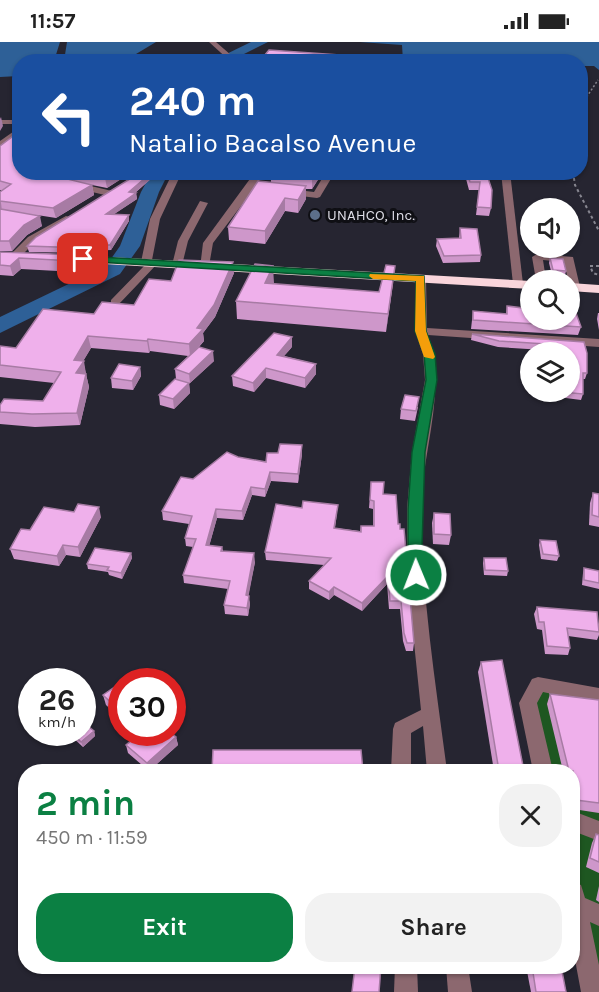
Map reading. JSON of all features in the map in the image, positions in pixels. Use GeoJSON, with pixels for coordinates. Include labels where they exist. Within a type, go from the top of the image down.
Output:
{"type":"FeatureCollection","features":[{"type":"Feature","properties":{"kind":"highway"},"geometry":{"type":"LineString","coordinates":[[0,257],[106,260],[520,284]]}},
{"type":"Feature","properties":{"kind":"highway"},"geometry":{"type":"LineString","coordinates":[[580,288],[599,289]]}},
{"type":"Feature","properties":{"kind":"street"},"geometry":{"type":"LineString","coordinates":[[212,42],[226,54]]}},
{"type":"Feature","properties":{"kind":"street"},"geometry":{"type":"LineString","coordinates":[[0,145],[12,135]]}},
{"type":"Feature","properties":{"kind":"street"},"geometry":{"type":"LineString","coordinates":[[115,302],[144,262],[155,219],[174,180]]}},
{"type":"Feature","properties":{"kind":"street"},"geometry":{"type":"LineString","coordinates":[[204,266],[208,243],[255,180]]}},
{"type":"Feature","properties":{"kind":"street"},"geometry":{"type":"LineString","coordinates":[[250,187],[316,195],[326,180]]}},
{"type":"Feature","properties":{"kind":"street"},"geometry":{"type":"LineString","coordinates":[[506,180],[522,270]]}},
{"type":"Feature","properties":{"kind":"street"},"geometry":{"type":"LineString","coordinates":[[68,184],[114,190],[99,199]]}},
{"type":"Feature","properties":{"kind":"street"},"geometry":{"type":"LineString","coordinates":[[177,265],[183,241],[203,203]]}},
{"type":"Feature","properties":{"kind":"street"},"geometry":{"type":"LineString","coordinates":[[14,257],[32,239],[79,212]]}},
{"type":"Feature","properties":{"kind":"street"},"geometry":{"type":"LineString","coordinates":[[38,220],[59,224]]}},
{"type":"Feature","properties":{"kind":"street"},"geometry":{"type":"LineString","coordinates":[[539,270],[537,257],[570,259],[571,270]]}},
{"type":"Feature","properties":{"kind":"street"},"geometry":{"type":"LineString","coordinates":[[421,278],[420,331],[429,354],[431,380],[419,452],[414,509],[416,575],[436,764]]}},
{"type":"Feature","properties":{"kind":"street"},"geometry":{"type":"LineString","coordinates":[[420,331],[599,343]]}},
{"type":"Feature","properties":{"kind":"street"},"geometry":{"type":"LineString","coordinates":[[541,764],[528,703],[538,684],[599,696]]}},
{"type":"Feature","properties":{"kind":"street"},"geometry":{"type":"LineString","coordinates":[[401,764],[402,729],[420,718],[433,718]]}},
{"type":"Feature","properties":{"kind":"street"},"geometry":{"type":"LineString","coordinates":[[580,824],[599,831]]}},
{"type":"Feature","properties":{"kind":"street"},"geometry":{"type":"LineString","coordinates":[[580,903],[599,915]]}},
{"type":"Feature","properties":{"kind":"street"},"geometry":{"type":"LineString","coordinates":[[580,928],[593,992]]}},
{"type":"Feature","properties":{"kind":"street"},"geometry":{"type":"LineString","coordinates":[[406,974],[406,992]]}},
{"type":"Feature","properties":{"kind":"street"},"geometry":{"type":"LineString","coordinates":[[458,974],[460,992]]}},
{"type":"Feature","properties":{"kind":"path"},"geometry":{"type":"LineString","coordinates":[[588,95],[598,80]]}},
{"type":"Feature","properties":{"kind":"path"},"geometry":{"type":"LineString","coordinates":[[574,180],[599,231]]}},
{"type":"Feature","properties":{"kind":"path"},"geometry":{"type":"LineString","coordinates":[[599,266],[590,266],[593,273],[599,275]]}},
{"type":"Feature","properties":{"kind":"green space"},"geometry":{"type":"Polygon","coordinates":[[[538,684],[599,696],[599,992],[580,920],[580,764],[541,764],[528,703],[538,684]]]}},
{"type":"Feature","properties":{"kind":"water"},"geometry":{"type":"Polygon","coordinates":[[[0,42],[60,42],[56,54],[12,54],[12,76],[0,77],[0,42]]]}},
{"type":"Feature","properties":{"kind":"water"},"geometry":{"type":"Polygon","coordinates":[[[67,42],[156,42],[136,54],[65,54],[67,42]]]}},
{"type":"Feature","properties":{"kind":"water"},"geometry":{"type":"Polygon","coordinates":[[[360,42],[599,42],[599,70],[594,66],[588,66],[588,54],[403,54],[402,45],[360,42]]]}},
{"type":"Feature","properties":{"kind":"building"},"geometry":{"type":"Polygon","coordinates":[[[269,50],[325,54],[266,54],[269,50]]]}},
{"type":"Feature","properties":{"kind":"building"},"geometry":{"type":"Polygon","coordinates":[[[12,137],[12,180],[71,180],[92,185],[53,208],[0,201],[0,192],[11,184],[0,181],[0,146],[12,137]]]}},
{"type":"Feature","properties":{"kind":"building"},"geometry":{"type":"Polygon","coordinates":[[[128,180],[143,180],[129,192],[136,193],[106,214],[129,215],[110,245],[89,245],[87,248],[27,246],[36,237],[128,180]]]}},
{"type":"Feature","properties":{"kind":"building"},"geometry":{"type":"Polygon","coordinates":[[[469,180],[489,180],[492,190],[491,208],[477,207],[480,182],[470,182],[469,180]]]}},
{"type":"Feature","properties":{"kind":"building"},"geometry":{"type":"Polygon","coordinates":[[[258,181],[306,186],[298,200],[285,198],[265,231],[228,227],[258,181]]]}},
{"type":"Feature","properties":{"kind":"building"},"geometry":{"type":"Polygon","coordinates":[[[0,201],[1,209],[40,216],[24,225],[9,241],[0,241],[0,201]]]}},
{"type":"Feature","properties":{"kind":"building"},"geometry":{"type":"Polygon","coordinates":[[[460,228],[477,229],[481,255],[444,256],[437,239],[461,238],[460,228]]]}},
{"type":"Feature","properties":{"kind":"building"},"geometry":{"type":"Polygon","coordinates":[[[0,252],[78,255],[74,261],[19,258],[10,266],[0,265],[0,252]]]}},
{"type":"Feature","properties":{"kind":"building"},"geometry":{"type":"Polygon","coordinates":[[[550,258],[563,259],[566,270],[553,270],[550,258]]]}},
{"type":"Feature","properties":{"kind":"building"},"geometry":{"type":"Polygon","coordinates":[[[179,260],[233,262],[214,305],[197,328],[203,329],[189,344],[88,336],[74,360],[84,361],[76,373],[86,374],[77,413],[0,412],[0,405],[4,399],[43,401],[61,372],[0,365],[0,346],[16,348],[43,309],[94,314],[102,302],[134,305],[149,279],[171,281],[179,260]]]}},
{"type":"Feature","properties":{"kind":"building"},"geometry":{"type":"Polygon","coordinates":[[[255,264],[273,266],[265,283],[379,292],[386,265],[395,266],[388,314],[236,301],[255,264]]]}},
{"type":"Feature","properties":{"kind":"building"},"geometry":{"type":"Polygon","coordinates":[[[507,306],[520,308],[520,323],[473,320],[473,311],[507,314],[507,306]]]}},
{"type":"Feature","properties":{"kind":"building"},"geometry":{"type":"Polygon","coordinates":[[[274,333],[292,337],[277,355],[316,364],[305,378],[266,368],[253,383],[232,376],[274,333]]]}},
{"type":"Feature","properties":{"kind":"building"},"geometry":{"type":"Polygon","coordinates":[[[472,334],[584,342],[587,353],[587,373],[583,373],[583,394],[580,394],[580,342],[499,341],[472,334]]]}},
{"type":"Feature","properties":{"kind":"building"},"geometry":{"type":"Polygon","coordinates":[[[199,347],[213,351],[189,374],[175,369],[199,347]]]}},
{"type":"Feature","properties":{"kind":"building"},"geometry":{"type":"Polygon","coordinates":[[[119,364],[140,367],[132,381],[111,378],[119,364]]]}},
{"type":"Feature","properties":{"kind":"building"},"geometry":{"type":"Polygon","coordinates":[[[175,379],[189,383],[173,399],[159,395],[175,379]]]}},
{"type":"Feature","properties":{"kind":"building"},"geometry":{"type":"Polygon","coordinates":[[[405,395],[419,397],[416,411],[401,409],[405,395]]]}},
{"type":"Feature","properties":{"kind":"building"},"geometry":{"type":"Polygon","coordinates":[[[280,444],[302,445],[298,474],[270,472],[265,489],[251,487],[242,511],[216,509],[206,545],[222,547],[221,551],[254,553],[246,595],[249,596],[247,608],[224,605],[230,581],[183,575],[196,539],[185,538],[192,516],[162,511],[181,477],[193,479],[227,452],[238,457],[266,462],[267,453],[278,453],[280,444]]]}},
{"type":"Feature","properties":{"kind":"building"},"geometry":{"type":"Polygon","coordinates":[[[371,482],[384,482],[383,494],[396,495],[398,524],[400,524],[400,529],[404,529],[414,643],[407,643],[401,601],[390,601],[388,576],[362,603],[334,587],[329,592],[309,581],[331,558],[265,552],[276,504],[302,508],[303,501],[338,505],[334,528],[361,532],[361,526],[374,526],[374,501],[370,500],[371,482]]]}},
{"type":"Feature","properties":{"kind":"building"},"geometry":{"type":"Polygon","coordinates":[[[593,493],[599,494],[599,517],[592,515],[593,493]]]}},
{"type":"Feature","properties":{"kind":"building"},"geometry":{"type":"Polygon","coordinates":[[[78,504],[99,507],[78,547],[63,545],[57,556],[10,549],[21,529],[30,530],[44,507],[74,512],[78,504]]]}},
{"type":"Feature","properties":{"kind":"building"},"geometry":{"type":"Polygon","coordinates":[[[434,513],[450,514],[451,535],[434,534],[434,513]]]}},
{"type":"Feature","properties":{"kind":"building"},"geometry":{"type":"Polygon","coordinates":[[[540,540],[556,541],[559,556],[543,554],[540,540]]]}},
{"type":"Feature","properties":{"kind":"building"},"geometry":{"type":"Polygon","coordinates":[[[95,548],[131,553],[121,573],[107,570],[109,567],[87,564],[95,548]]]}},
{"type":"Feature","properties":{"kind":"building"},"geometry":{"type":"Polygon","coordinates":[[[484,558],[506,558],[508,571],[485,570],[484,558]]]}},
{"type":"Feature","properties":{"kind":"building"},"geometry":{"type":"Polygon","coordinates":[[[584,568],[599,571],[599,583],[584,580],[584,568]]]}},
{"type":"Feature","properties":{"kind":"building"},"geometry":{"type":"Polygon","coordinates":[[[537,607],[597,612],[599,632],[567,628],[570,648],[547,646],[544,622],[539,622],[537,607]]]}},
{"type":"Feature","properties":{"kind":"building"},"geometry":{"type":"Polygon","coordinates":[[[502,660],[523,764],[498,764],[481,662],[502,660]]]}},
{"type":"Feature","properties":{"kind":"building"},"geometry":{"type":"Polygon","coordinates":[[[550,694],[599,700],[599,803],[580,801],[580,764],[567,764],[550,694]]]}},
{"type":"Feature","properties":{"kind":"building"},"geometry":{"type":"Polygon","coordinates":[[[127,746],[166,746],[147,763],[127,746]]]}},
{"type":"Feature","properties":{"kind":"building"},"geometry":{"type":"Polygon","coordinates":[[[213,750],[361,750],[362,764],[212,764],[213,750]]]}},
{"type":"Feature","properties":{"kind":"building"},"geometry":{"type":"Polygon","coordinates":[[[596,834],[599,835],[599,862],[590,858],[596,834]]]}},
{"type":"Feature","properties":{"kind":"building"},"geometry":{"type":"Polygon","coordinates":[[[354,974],[380,974],[379,992],[352,992],[354,974]]]}},
{"type":"Feature","properties":{"kind":"building"},"geometry":{"type":"Polygon","coordinates":[[[533,974],[563,974],[566,992],[536,992],[533,974]]]}},
{"type":"Feature","properties":{"kind":"waterway"},"geometry":{"type":"LineString","coordinates":[[234,54],[262,42]]}},
{"type":"Feature","properties":{"kind":"waterway"},"geometry":{"type":"LineString","coordinates":[[0,326],[113,270],[130,246],[157,180]]}},
{"type":"Feature","properties":{"kind":"slow traffic"},"geometry":{"type":"LineString","coordinates":[[373,276],[421,278],[420,331],[429,357]]}},
{"type":"Feature","properties":{"kind":"place","name":"UNAHCO, Inc."},"geometry":{"type":"Point","coordinates":[315,215]}},
{"type":"Feature","properties":{"kind":"route"},"geometry":{"type":"LineString","coordinates":[[83,259],[282,272],[421,278],[420,331],[429,354],[431,380],[419,452],[414,509],[416,575]]}}]}
